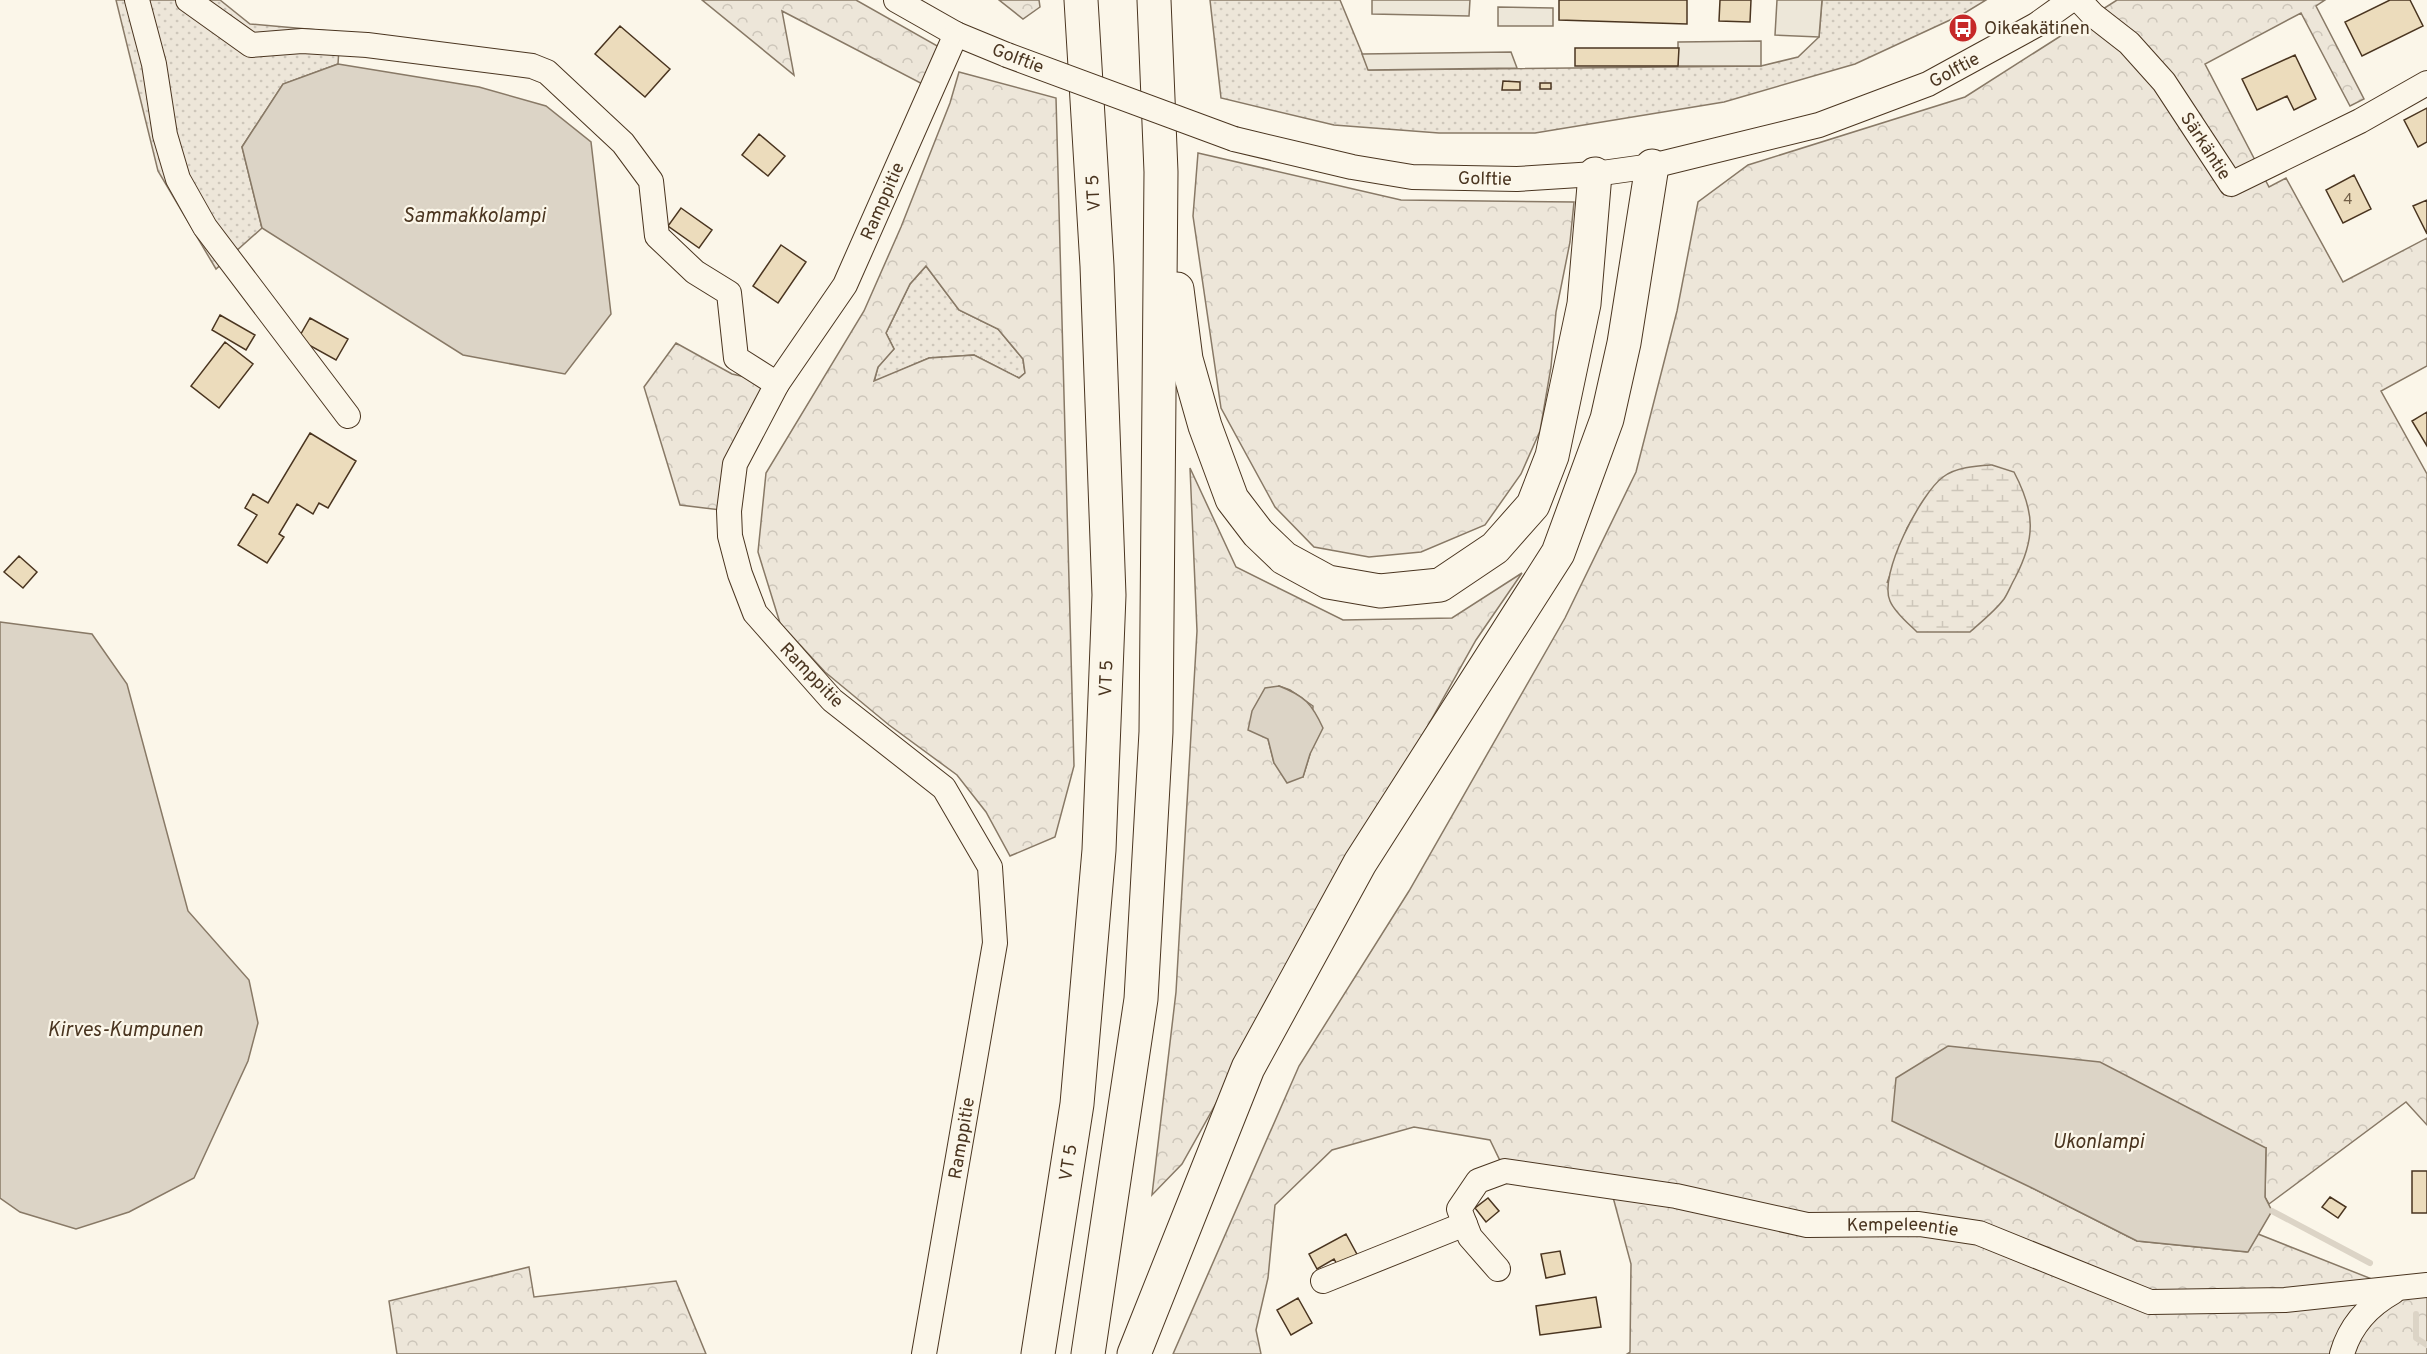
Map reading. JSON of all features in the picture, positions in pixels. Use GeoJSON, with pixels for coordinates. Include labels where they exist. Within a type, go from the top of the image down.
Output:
{"type":"FeatureCollection","features":[{"type":"Feature","properties":{"kind":"highway","name":"VT 5"},"geometry":{"type":"LineString","coordinates":[[1038,1354],[1077,1104],[1099,850],[1109,595],[1097,266],[1081,0]]}},
{"type":"Feature","properties":{"kind":"highway"},"geometry":{"type":"LineString","coordinates":[[1088,1354],[1142,987],[1156,732],[1161,172],[1154,0]]}},
{"type":"Feature","properties":{"kind":"highway"},"geometry":{"type":"LineString","coordinates":[[1134,1354],[1248,1068],[1360,863],[1558,553],[1607,419],[1624,343],[1652,166]]}},
{"type":"Feature","properties":{"kind":"highway"},"geometry":{"type":"LineString","coordinates":[[1161,172],[1186,359],[1205,426],[1232,499],[1258,533],[1284,558],[1328,582],[1380,591],[1440,585],[1495,548],[1533,505],[1552,456],[1584,304],[1595,174]]}},
{"type":"Feature","properties":{"kind":"street"},"geometry":{"type":"LineString","coordinates":[[137,0],[154,64],[165,135],[178,179],[205,227],[348,416]]}},
{"type":"Feature","properties":{"kind":"street"},"geometry":{"type":"LineString","coordinates":[[188,0],[251,45],[302,41],[367,45],[532,66],[547,72],[623,143],[651,181],[657,236],[695,272],[729,293],[736,358],[777,384]]}},
{"type":"Feature","properties":{"kind":"street","name":"Golftie"},"geometry":{"type":"LineString","coordinates":[[896,0],[956,34],[1234,139],[1412,177],[1517,179],[1595,174],[1652,166],[1819,126],[1928,84],[2036,25],[2071,0]]}},
{"type":"Feature","properties":{"kind":"street","name":"Särkäntie"},"geometry":{"type":"LineString","coordinates":[[2079,0],[2129,43],[2164,82],[2231,184],[2360,121],[2427,83]]}},
{"type":"Feature","properties":{"kind":"street","name":"Ramppitie"},"geometry":{"type":"LineString","coordinates":[[924,1354],[995,943],[990,867],[944,788],[832,700],[755,613],[740,574],[730,536],[729,511],[735,464],[777,384],[845,285],[956,34]]}},
{"type":"Feature","properties":{"kind":"street","name":"Kempeleentie"},"geometry":{"type":"LineString","coordinates":[[1465,1224],[1459,1209],[1478,1180],[1505,1171],[1676,1196],[1807,1226],[1919,1224],[1978,1233],[2150,1302],[2285,1300],[2398,1290],[2427,1285]]}},
{"type":"Feature","properties":{"kind":"street"},"geometry":{"type":"LineString","coordinates":[[1323,1281],[1465,1224],[1470,1237],[1498,1269]]}},
{"type":"Feature","properties":{"kind":"street"},"geometry":{"type":"LineString","coordinates":[[2342,1354],[2346,1340],[2367,1309],[2398,1290]]}},
{"type":"Feature","properties":{"kind":"green space"},"geometry":{"type":"Polygon","coordinates":[[[116,0],[220,0],[250,24],[340,32],[338,64],[283,84],[242,147],[262,228],[216,269],[158,171],[116,0]]]}},
{"type":"Feature","properties":{"kind":"green space"},"geometry":{"type":"Polygon","coordinates":[[[702,0],[856,0],[948,52],[932,89],[782,11],[794,75],[702,0]]]}},
{"type":"Feature","properties":{"kind":"green space"},"geometry":{"type":"Polygon","coordinates":[[[999,0],[1039,0],[1040,7],[1023,19],[999,0]]]}},
{"type":"Feature","properties":{"kind":"green space"},"geometry":{"type":"Polygon","coordinates":[[[1210,0],[1340,0],[1369,70],[1761,66],[1798,57],[1819,37],[1822,0],[1986,0],[1963,14],[1855,64],[1724,102],[1535,133],[1439,133],[1334,125],[1221,98],[1210,0]]]}},
{"type":"Feature","properties":{"kind":"green space"},"geometry":{"type":"Polygon","coordinates":[[[2117,0],[2325,0],[2316,6],[2364,99],[2350,106],[2301,13],[2205,64],[2269,187],[2286,178],[2343,282],[2427,238],[2427,366],[2381,391],[2427,474],[2427,1125],[2406,1102],[2269,1204],[2265,1197],[2266,1148],[2032,1188],[2137,1241],[2247,1252],[2258,1234],[2397,1289],[2427,1280],[2427,1354],[1627,1354],[1630,1352],[1631,1264],[1610,1186],[1505,1171],[1490,1140],[1414,1127],[1332,1150],[1275,1205],[1268,1278],[1256,1330],[1261,1354],[1173,1354],[1299,1066],[1409,891],[1565,618],[1636,472],[1677,311],[1698,202],[1748,165],[1965,97],[2117,0]],[[1927,496],[1907,528],[1887,583],[1927,496]]]}},
{"type":"Feature","properties":{"kind":"green space"},"geometry":{"type":"Polygon","coordinates":[[[959,72],[1056,98],[1074,766],[1055,837],[1010,856],[986,812],[957,775],[889,725],[825,672],[780,623],[758,552],[766,473],[864,311],[901,227],[950,103],[959,72]],[[926,266],[910,284],[886,333],[894,349],[878,367],[874,381],[929,358],[974,355],[1019,378],[1025,373],[1023,359],[998,329],[959,310],[926,266]]]}},
{"type":"Feature","properties":{"kind":"green space"},"geometry":{"type":"Polygon","coordinates":[[[1198,153],[1401,200],[1574,202],[1570,242],[1556,312],[1551,367],[1540,431],[1521,474],[1485,525],[1421,552],[1369,557],[1314,547],[1275,507],[1221,408],[1193,216],[1198,153]]]}},
{"type":"Feature","properties":{"kind":"green space"},"geometry":{"type":"Polygon","coordinates":[[[926,266],[959,310],[998,329],[1023,359],[1025,373],[1019,378],[974,355],[929,358],[874,382],[878,367],[894,349],[886,333],[910,284],[926,266]]]}},
{"type":"Feature","properties":{"kind":"green space"},"geometry":{"type":"Polygon","coordinates":[[[676,343],[732,374],[777,384],[729,511],[680,505],[644,387],[676,343]]]}},
{"type":"Feature","properties":{"kind":"green space"},"geometry":{"type":"Polygon","coordinates":[[[1992,465],[2014,472],[2026,500],[2030,525],[2027,550],[2022,564],[2004,599],[1970,632],[1917,632],[1895,610],[1890,601],[1888,589],[1890,573],[1904,535],[1924,499],[1943,477],[1960,469],[1992,465]]]}},
{"type":"Feature","properties":{"kind":"green space"},"geometry":{"type":"Polygon","coordinates":[[[1190,468],[1236,567],[1343,620],[1452,618],[1522,573],[1476,640],[1182,1164],[1152,1195],[1176,992],[1197,631],[1190,468]],[[1279,686],[1268,739],[1274,763],[1303,777],[1310,754],[1313,706],[1290,690],[1279,686]]]}},
{"type":"Feature","properties":{"kind":"green space"},"geometry":{"type":"Polygon","coordinates":[[[529,1267],[534,1297],[676,1281],[706,1354],[397,1354],[389,1301],[529,1267]]]}},
{"type":"Feature","properties":{"kind":"shaded area"},"geometry":{"type":"Polygon","coordinates":[[[1372,0],[1470,0],[1469,16],[1372,14],[1372,0]]]}},
{"type":"Feature","properties":{"kind":"shaded area"},"geometry":{"type":"Polygon","coordinates":[[[1777,0],[1822,0],[1819,37],[1775,35],[1777,0]]]}},
{"type":"Feature","properties":{"kind":"shaded area"},"geometry":{"type":"Polygon","coordinates":[[[1498,7],[1553,8],[1553,26],[1498,26],[1498,7]]]}},
{"type":"Feature","properties":{"kind":"shaded area"},"geometry":{"type":"Polygon","coordinates":[[[1761,41],[1761,66],[1678,66],[1678,42],[1761,41]]]}},
{"type":"Feature","properties":{"kind":"shaded area"},"geometry":{"type":"Polygon","coordinates":[[[1511,52],[1517,68],[1368,70],[1362,54],[1511,52]]]}},
{"type":"Feature","properties":{"kind":"water","name":"Sammakkolampi"},"geometry":{"type":"Polygon","coordinates":[[[338,64],[479,87],[546,106],[591,142],[611,314],[565,374],[463,355],[262,228],[242,147],[283,84],[338,64]]]}},
{"type":"Feature","properties":{"kind":"water","name":"Kirves-Kumpunen"},"geometry":{"type":"Polygon","coordinates":[[[0,622],[92,634],[127,684],[188,911],[249,980],[258,1023],[248,1061],[194,1178],[129,1212],[76,1229],[20,1212],[0,1198],[0,622]]]}},
{"type":"Feature","properties":{"kind":"water"},"geometry":{"type":"Polygon","coordinates":[[[1279,686],[1295,693],[1307,702],[1323,728],[1310,754],[1303,777],[1287,783],[1274,763],[1268,739],[1248,730],[1252,711],[1265,688],[1279,686]]]}},
{"type":"Feature","properties":{"kind":"water","name":"Ukonlampi"},"geometry":{"type":"Polygon","coordinates":[[[1948,1046],[2100,1062],[2266,1148],[2265,1197],[2272,1211],[2248,1252],[2137,1241],[1892,1121],[1896,1078],[1948,1046]]]}},
{"type":"Feature","properties":{"kind":"building"},"geometry":{"type":"Polygon","coordinates":[[[1559,0],[1687,0],[1687,24],[1559,20],[1559,0]]]}},
{"type":"Feature","properties":{"kind":"building"},"geometry":{"type":"Polygon","coordinates":[[[1720,0],[1751,0],[1750,22],[1719,21],[1720,0]]]}},
{"type":"Feature","properties":{"kind":"building"},"geometry":{"type":"Polygon","coordinates":[[[2390,0],[2410,0],[2423,26],[2362,56],[2345,22],[2390,0]]]}},
{"type":"Feature","properties":{"kind":"building"},"geometry":{"type":"Polygon","coordinates":[[[620,26],[670,69],[645,97],[595,54],[620,26]]]}},
{"type":"Feature","properties":{"kind":"building"},"geometry":{"type":"Polygon","coordinates":[[[1575,48],[1679,48],[1678,66],[1575,66],[1575,48]]]}},
{"type":"Feature","properties":{"kind":"building"},"geometry":{"type":"Polygon","coordinates":[[[2295,55],[2316,99],[2294,110],[2287,96],[2257,110],[2242,79],[2295,55]]]}},
{"type":"Feature","properties":{"kind":"building"},"geometry":{"type":"Polygon","coordinates":[[[1503,81],[1520,82],[1520,90],[1502,90],[1503,81]]]}},
{"type":"Feature","properties":{"kind":"building"},"geometry":{"type":"Polygon","coordinates":[[[1540,83],[1551,83],[1551,89],[1540,89],[1540,83]]]}},
{"type":"Feature","properties":{"kind":"building"},"geometry":{"type":"Polygon","coordinates":[[[2427,108],[2427,142],[2418,147],[2404,120],[2427,108]]]}},
{"type":"Feature","properties":{"kind":"building"},"geometry":{"type":"Polygon","coordinates":[[[759,134],[785,156],[768,176],[742,155],[759,134]]]}},
{"type":"Feature","properties":{"kind":"building"},"geometry":{"type":"Polygon","coordinates":[[[2354,175],[2371,209],[2343,223],[2326,190],[2354,175]]]}},
{"type":"Feature","properties":{"kind":"building"},"geometry":{"type":"Polygon","coordinates":[[[2427,200],[2427,234],[2413,206],[2427,200]]]}},
{"type":"Feature","properties":{"kind":"building"},"geometry":{"type":"Polygon","coordinates":[[[681,208],[712,230],[699,248],[668,226],[681,208]]]}},
{"type":"Feature","properties":{"kind":"building"},"geometry":{"type":"Polygon","coordinates":[[[781,245],[806,262],[778,303],[753,286],[781,245]]]}},
{"type":"Feature","properties":{"kind":"building"},"geometry":{"type":"Polygon","coordinates":[[[220,315],[255,335],[246,350],[212,330],[220,315]]]}},
{"type":"Feature","properties":{"kind":"building"},"geometry":{"type":"Polygon","coordinates":[[[310,318],[348,339],[336,360],[298,339],[310,318]]]}},
{"type":"Feature","properties":{"kind":"building"},"geometry":{"type":"Polygon","coordinates":[[[225,342],[253,364],[219,408],[191,386],[225,342]]]}},
{"type":"Feature","properties":{"kind":"building"},"geometry":{"type":"Polygon","coordinates":[[[2427,412],[2427,446],[2412,421],[2427,412]]]}},
{"type":"Feature","properties":{"kind":"building"},"geometry":{"type":"Polygon","coordinates":[[[310,433],[356,461],[328,508],[319,503],[313,514],[297,504],[279,534],[284,537],[267,563],[238,545],[257,515],[245,508],[253,494],[268,503],[310,433]]]}},
{"type":"Feature","properties":{"kind":"building"},"geometry":{"type":"Polygon","coordinates":[[[19,556],[37,572],[23,588],[4,572],[19,556]]]}},
{"type":"Feature","properties":{"kind":"building"},"geometry":{"type":"Polygon","coordinates":[[[2412,1171],[2427,1171],[2427,1213],[2412,1213],[2412,1171]]]}},
{"type":"Feature","properties":{"kind":"building"},"geometry":{"type":"Polygon","coordinates":[[[2330,1197],[2346,1207],[2338,1218],[2322,1207],[2330,1197]]]}},
{"type":"Feature","properties":{"kind":"building"},"geometry":{"type":"Polygon","coordinates":[[[1488,1198],[1499,1211],[1486,1222],[1475,1208],[1488,1198]]]}},
{"type":"Feature","properties":{"kind":"building"},"geometry":{"type":"Polygon","coordinates":[[[1346,1234],[1359,1258],[1339,1268],[1334,1259],[1317,1269],[1309,1254],[1346,1234]]]}},
{"type":"Feature","properties":{"kind":"building"},"geometry":{"type":"Polygon","coordinates":[[[1560,1251],[1565,1274],[1546,1278],[1541,1254],[1560,1251]]]}},
{"type":"Feature","properties":{"kind":"building"},"geometry":{"type":"Polygon","coordinates":[[[1596,1297],[1601,1327],[1540,1335],[1536,1306],[1596,1297]]]}},
{"type":"Feature","properties":{"kind":"building"},"geometry":{"type":"Polygon","coordinates":[[[1298,1298],[1312,1323],[1291,1335],[1277,1310],[1298,1298]]]}},
{"type":"Feature","properties":{"kind":"waterway"},"geometry":{"type":"LineString","coordinates":[[2272,1211],[2370,1263]]}},
{"type":"Feature","properties":{"kind":"waterway"},"geometry":{"type":"LineString","coordinates":[[2416,1314],[2416,1338],[2427,1345]]}},
{"type":"Feature","properties":{"kind":"place","name":"Oikeakätinen"},"geometry":{"type":"Point","coordinates":[1963,28]}}]}
